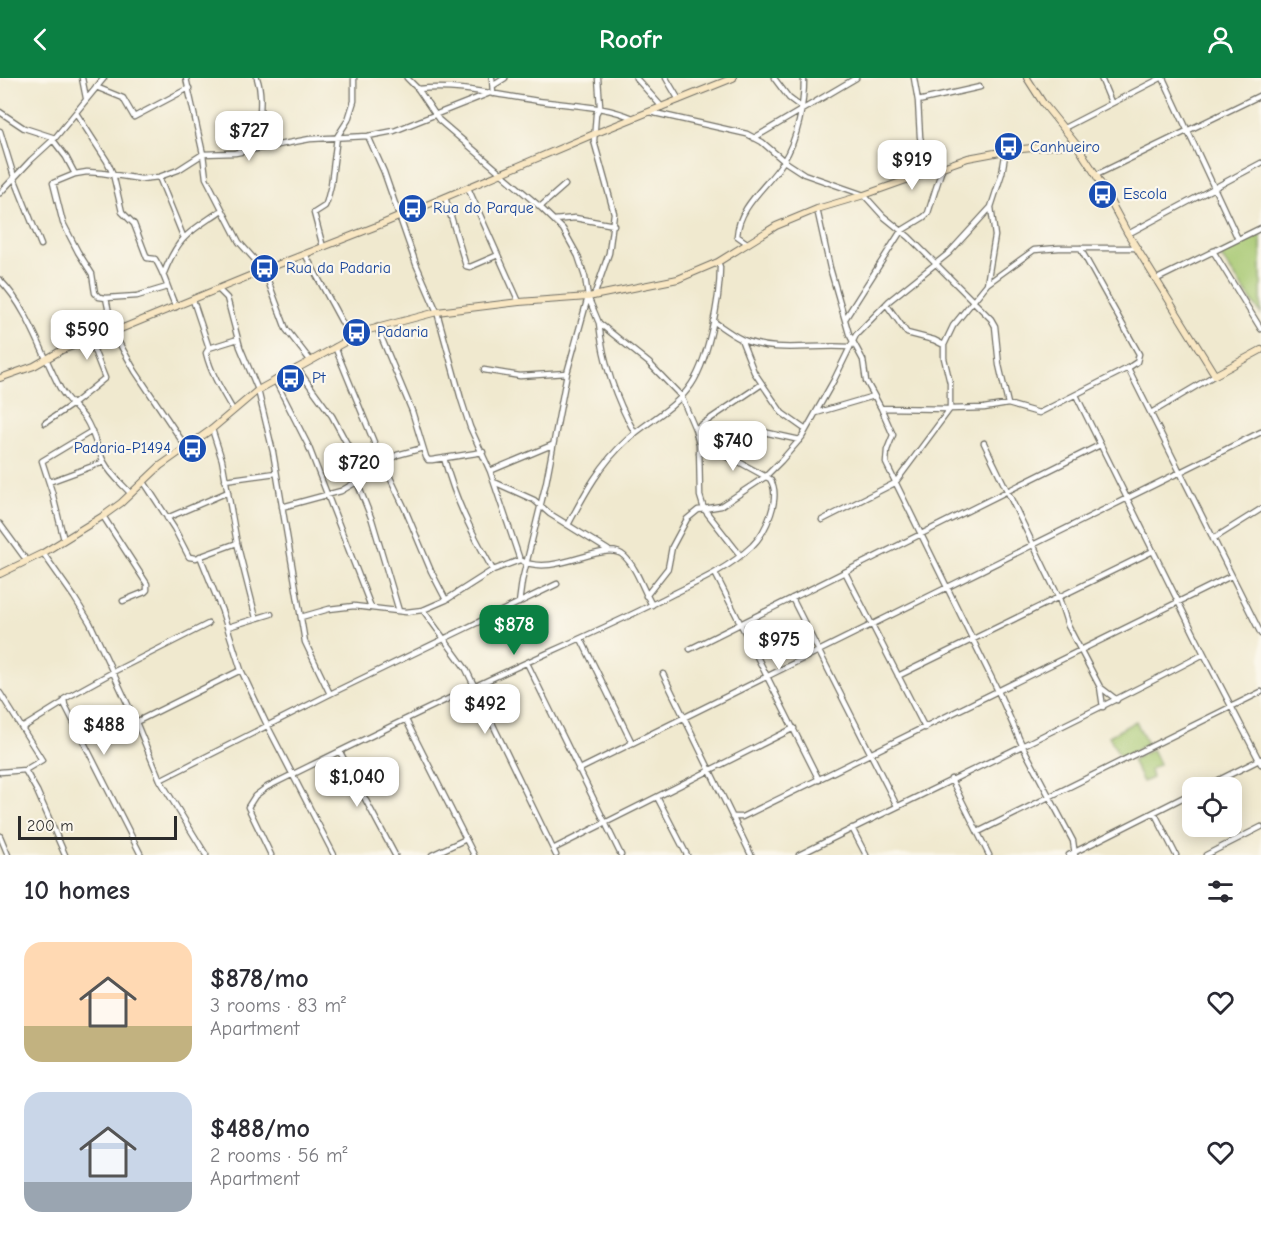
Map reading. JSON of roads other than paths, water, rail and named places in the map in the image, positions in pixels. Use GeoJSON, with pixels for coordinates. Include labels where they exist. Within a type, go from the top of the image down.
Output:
{"type":"FeatureCollection","features":[{"type":"Feature","properties":{"kind":"street"},"geometry":{"type":"LineString","coordinates":[[82,78],[86,98]]}},
{"type":"Feature","properties":{"kind":"street"},"geometry":{"type":"LineString","coordinates":[[0,193],[54,139],[104,78]]}},
{"type":"Feature","properties":{"kind":"street"},"geometry":{"type":"LineString","coordinates":[[188,78],[206,178],[239,243],[264,270],[286,329],[310,360]]}},
{"type":"Feature","properties":{"kind":"street"},"geometry":{"type":"LineString","coordinates":[[257,78],[260,92],[257,132],[260,148]]}},
{"type":"Feature","properties":{"kind":"street"},"geometry":{"type":"LineString","coordinates":[[323,247],[314,213],[325,206],[327,201],[337,137],[344,128],[354,100],[354,78]]}},
{"type":"Feature","properties":{"kind":"street"},"geometry":{"type":"LineString","coordinates":[[407,78],[418,89],[435,116],[563,229],[578,256],[598,323],[610,375],[635,433]]}},
{"type":"Feature","properties":{"kind":"street"},"geometry":{"type":"LineString","coordinates":[[492,78],[494,85],[492,93]]}},
{"type":"Feature","properties":{"kind":"street"},"geometry":{"type":"LineString","coordinates":[[494,85],[505,78]]}},
{"type":"Feature","properties":{"kind":"street"},"geometry":{"type":"LineString","coordinates":[[519,603],[567,373],[591,297],[609,253],[614,225],[614,213],[596,151],[594,134],[596,114],[600,106],[598,78]]}},
{"type":"Feature","properties":{"kind":"street"},"geometry":{"type":"LineString","coordinates":[[636,78],[662,107]]}},
{"type":"Feature","properties":{"kind":"street"},"geometry":{"type":"LineString","coordinates":[[666,78],[679,100]]}},
{"type":"Feature","properties":{"kind":"street"},"geometry":{"type":"LineString","coordinates":[[0,378],[20,372],[53,354],[176,307],[733,78]]}},
{"type":"Feature","properties":{"kind":"street"},"geometry":{"type":"LineString","coordinates":[[774,78],[789,98],[801,108]]}},
{"type":"Feature","properties":{"kind":"street"},"geometry":{"type":"LineString","coordinates":[[747,243],[737,236],[740,225],[749,204],[784,161],[792,145],[801,108],[804,78]]}},
{"type":"Feature","properties":{"kind":"street"},"geometry":{"type":"LineString","coordinates":[[754,138],[801,108],[856,78]]}},
{"type":"Feature","properties":{"kind":"street"},"geometry":{"type":"LineString","coordinates":[[914,78],[921,137],[929,172]]}},
{"type":"Feature","properties":{"kind":"street"},"geometry":{"type":"LineString","coordinates":[[1027,78],[1096,175],[1128,234],[1215,375]]}},
{"type":"Feature","properties":{"kind":"street"},"geometry":{"type":"LineString","coordinates":[[1101,78],[1111,102]]}},
{"type":"Feature","properties":{"kind":"street"},"geometry":{"type":"LineString","coordinates":[[1064,128],[1162,78],[1238,238]]}},
{"type":"Feature","properties":{"kind":"street"},"geometry":{"type":"LineString","coordinates":[[96,87],[123,98],[135,117],[189,88]]}},
{"type":"Feature","properties":{"kind":"street"},"geometry":{"type":"LineString","coordinates":[[418,89],[449,87],[547,102],[600,106],[633,118]]}},
{"type":"Feature","properties":{"kind":"street"},"geometry":{"type":"LineString","coordinates":[[918,101],[980,87]]}},
{"type":"Feature","properties":{"kind":"street"},"geometry":{"type":"LineString","coordinates":[[167,288],[137,296],[105,298],[94,293],[92,274],[66,230],[53,186],[55,182],[75,174],[159,177],[178,170],[203,154],[235,153],[310,139],[368,136],[394,131],[492,93]]}},
{"type":"Feature","properties":{"kind":"street"},"geometry":{"type":"LineString","coordinates":[[1096,175],[1261,95]]}},
{"type":"Feature","properties":{"kind":"street"},"geometry":{"type":"LineString","coordinates":[[0,112],[24,128],[54,139],[75,174]]}},
{"type":"Feature","properties":{"kind":"street"},"geometry":{"type":"LineString","coordinates":[[649,112],[740,132],[762,142],[804,174],[864,195],[883,216],[982,309],[994,326],[999,366],[1008,404]]}},
{"type":"Feature","properties":{"kind":"street"},"geometry":{"type":"LineString","coordinates":[[76,113],[101,150],[113,174],[122,212],[134,224],[147,258],[155,259],[164,273],[167,288],[176,307]]}},
{"type":"Feature","properties":{"kind":"street"},"geometry":{"type":"LineString","coordinates":[[0,131],[15,180],[41,245]]}},
{"type":"Feature","properties":{"kind":"street"},"geometry":{"type":"LineString","coordinates":[[368,136],[401,215],[416,264],[437,312],[458,390],[490,471],[520,560],[527,564],[542,566],[580,559],[608,550]]}},
{"type":"Feature","properties":{"kind":"street"},"geometry":{"type":"LineString","coordinates":[[0,574],[43,552],[103,516],[131,494],[160,466],[212,429],[258,390],[335,346],[376,327],[437,312],[591,297],[678,279],[718,262],[776,226],[817,209],[864,195],[943,166],[1006,150],[1076,144]]}},
{"type":"Feature","properties":{"kind":"street"},"geometry":{"type":"LineString","coordinates":[[646,596],[668,568],[672,547],[687,519],[698,510],[721,506],[765,477],[800,440],[852,340],[886,304],[936,265],[991,207],[1002,173],[1006,150]]}},
{"type":"Feature","properties":{"kind":"street"},"geometry":{"type":"LineString","coordinates":[[1128,234],[1261,163]]}},
{"type":"Feature","properties":{"kind":"street"},"geometry":{"type":"LineString","coordinates":[[845,319],[901,231],[928,213],[943,166]]}},
{"type":"Feature","properties":{"kind":"street"},"geometry":{"type":"LineString","coordinates":[[159,177],[183,236]]}},
{"type":"Feature","properties":{"kind":"street"},"geometry":{"type":"LineString","coordinates":[[540,207],[565,185]]}},
{"type":"Feature","properties":{"kind":"street"},"geometry":{"type":"LineString","coordinates":[[468,188],[519,303]]}},
{"type":"Feature","properties":{"kind":"street"},"geometry":{"type":"LineString","coordinates":[[445,197],[466,266],[470,267],[498,255]]}},
{"type":"Feature","properties":{"kind":"street"},"geometry":{"type":"LineString","coordinates":[[987,284],[995,236],[991,207]]}},
{"type":"Feature","properties":{"kind":"street"},"geometry":{"type":"LineString","coordinates":[[817,209],[830,268],[852,340],[863,360],[866,381],[893,435],[885,456],[886,462],[1022,745],[1073,841],[1075,853]]}},
{"type":"Feature","properties":{"kind":"street"},"geometry":{"type":"LineString","coordinates":[[164,273],[171,254],[183,236],[222,210]]}},
{"type":"Feature","properties":{"kind":"street"},"geometry":{"type":"LineString","coordinates":[[554,220],[575,218],[614,225]]}},
{"type":"Feature","properties":{"kind":"street"},"geometry":{"type":"LineString","coordinates":[[1156,279],[1261,228]]}},
{"type":"Feature","properties":{"kind":"street"},"geometry":{"type":"LineString","coordinates":[[881,408],[984,408],[1008,404],[1039,413],[1137,362],[1139,354],[1080,248]]}},
{"type":"Feature","properties":{"kind":"street"},"geometry":{"type":"LineString","coordinates":[[822,520],[895,483],[950,409],[950,383],[944,358],[944,345],[953,326],[987,284],[1034,250],[1137,248]]}},
{"type":"Feature","properties":{"kind":"street"},"geometry":{"type":"LineString","coordinates":[[1213,251],[1261,330]]}},
{"type":"Feature","properties":{"kind":"street"},"geometry":{"type":"LineString","coordinates":[[305,254],[351,339]]}},
{"type":"Feature","properties":{"kind":"street"},"geometry":{"type":"LineString","coordinates":[[568,525],[599,471],[611,456],[635,433],[688,390],[696,377],[713,321],[720,281],[718,262]]}},
{"type":"Feature","properties":{"kind":"street"},"geometry":{"type":"LineString","coordinates":[[0,280],[16,301],[47,359],[59,388],[92,431],[104,462],[131,494]]}},
{"type":"Feature","properties":{"kind":"street"},"geometry":{"type":"LineString","coordinates":[[218,289],[227,298],[238,339],[258,390],[270,438],[308,650],[330,694]]}},
{"type":"Feature","properties":{"kind":"street"},"geometry":{"type":"LineString","coordinates":[[105,298],[113,332],[171,428],[186,447]]}},
{"type":"Feature","properties":{"kind":"street"},"geometry":{"type":"LineString","coordinates":[[193,300],[209,348]]}},
{"type":"Feature","properties":{"kind":"street"},"geometry":{"type":"LineString","coordinates":[[886,304],[907,333],[944,345]]}},
{"type":"Feature","properties":{"kind":"street"},"geometry":{"type":"LineString","coordinates":[[713,321],[741,339],[780,348],[849,347]]}},
{"type":"Feature","properties":{"kind":"street"},"geometry":{"type":"LineString","coordinates":[[598,323],[649,363],[681,396],[695,429],[699,454],[699,496],[704,509],[740,555]]}},
{"type":"Feature","properties":{"kind":"street"},"geometry":{"type":"LineString","coordinates":[[376,327],[412,411],[428,460],[483,452]]}},
{"type":"Feature","properties":{"kind":"street"},"geometry":{"type":"LineString","coordinates":[[233,410],[215,381],[206,353],[209,348],[238,339]]}},
{"type":"Feature","properties":{"kind":"street"},"geometry":{"type":"LineString","coordinates":[[741,339],[754,372],[782,413],[806,430]]}},
{"type":"Feature","properties":{"kind":"street"},"geometry":{"type":"LineString","coordinates":[[45,423],[105,378],[90,340]]}},
{"type":"Feature","properties":{"kind":"street"},"geometry":{"type":"LineString","coordinates":[[335,346],[383,464],[431,572],[446,600]]}},
{"type":"Feature","properties":{"kind":"street"},"geometry":{"type":"LineString","coordinates":[[1151,413],[1261,350]]}},
{"type":"Feature","properties":{"kind":"street"},"geometry":{"type":"LineString","coordinates":[[297,368],[332,416],[365,477]]}},
{"type":"Feature","properties":{"kind":"street"},"geometry":{"type":"LineString","coordinates":[[1128,368],[1261,634]]}},
{"type":"Feature","properties":{"kind":"street"},"geometry":{"type":"LineString","coordinates":[[484,370],[520,376],[567,373]]}},
{"type":"Feature","properties":{"kind":"street"},"geometry":{"type":"LineString","coordinates":[[275,380],[308,445],[371,607]]}},
{"type":"Feature","properties":{"kind":"street"},"geometry":{"type":"LineString","coordinates":[[695,429],[762,384]]}},
{"type":"Feature","properties":{"kind":"street"},"geometry":{"type":"LineString","coordinates":[[1076,395],[1230,707],[1260,761],[1226,777]]}},
{"type":"Feature","properties":{"kind":"street"},"geometry":{"type":"LineString","coordinates":[[815,413],[874,396]]}},
{"type":"Feature","properties":{"kind":"street"},"geometry":{"type":"LineString","coordinates":[[212,429],[222,460],[237,543],[256,618]]}},
{"type":"Feature","properties":{"kind":"street"},"geometry":{"type":"LineString","coordinates":[[64,540],[42,461],[92,431]]}},
{"type":"Feature","properties":{"kind":"street"},"geometry":{"type":"LineString","coordinates":[[699,454],[759,431],[800,440]]}},
{"type":"Feature","properties":{"kind":"street"},"geometry":{"type":"LineString","coordinates":[[578,770],[1261,432]]}},
{"type":"Feature","properties":{"kind":"street"},"geometry":{"type":"LineString","coordinates":[[984,443],[1034,543],[1059,598],[1068,626],[1100,687],[1103,707]]}},
{"type":"Feature","properties":{"kind":"street"},"geometry":{"type":"LineString","coordinates":[[490,471],[552,445]]}},
{"type":"Feature","properties":{"kind":"street"},"geometry":{"type":"LineString","coordinates":[[690,649],[1008,493],[1100,445]]}},
{"type":"Feature","properties":{"kind":"street"},"geometry":{"type":"LineString","coordinates":[[282,507],[327,495],[357,482],[397,455],[423,448]]}},
{"type":"Feature","properties":{"kind":"street"},"geometry":{"type":"LineString","coordinates":[[271,855],[248,807],[255,796],[267,787],[474,686],[652,605],[715,573],[753,544],[768,520],[773,504],[773,484],[739,462],[710,450]]}},
{"type":"Feature","properties":{"kind":"street"},"geometry":{"type":"LineString","coordinates":[[444,458],[467,524],[493,570]]}},
{"type":"Feature","properties":{"kind":"street"},"geometry":{"type":"LineString","coordinates":[[49,482],[104,462]]}},
{"type":"Feature","properties":{"kind":"street"},"geometry":{"type":"LineString","coordinates":[[225,480],[276,473]]}},
{"type":"Feature","properties":{"kind":"street"},"geometry":{"type":"LineString","coordinates":[[144,482],[189,557],[200,556],[237,543]]}},
{"type":"Feature","properties":{"kind":"street"},"geometry":{"type":"LineString","coordinates":[[357,482],[372,520],[399,611]]}},
{"type":"Feature","properties":{"kind":"street"},"geometry":{"type":"LineString","coordinates":[[494,482],[534,500],[540,507],[608,550],[623,555],[652,605]]}},
{"type":"Feature","properties":{"kind":"street"},"geometry":{"type":"LineString","coordinates":[[167,518],[228,492]]}},
{"type":"Feature","properties":{"kind":"street"},"geometry":{"type":"LineString","coordinates":[[1213,539],[1261,509]]}},
{"type":"Feature","properties":{"kind":"street"},"geometry":{"type":"LineString","coordinates":[[103,516],[147,584],[145,592],[123,601]]}},
{"type":"Feature","properties":{"kind":"street"},"geometry":{"type":"LineString","coordinates":[[0,524],[27,561]]}},
{"type":"Feature","properties":{"kind":"street"},"geometry":{"type":"LineString","coordinates":[[898,676],[1153,550]]}},
{"type":"Feature","properties":{"kind":"street"},"geometry":{"type":"LineString","coordinates":[[43,552],[75,597],[90,623],[160,780],[206,855]]}},
{"type":"Feature","properties":{"kind":"street"},"geometry":{"type":"LineString","coordinates":[[200,556],[242,670],[267,725],[334,855]]}},
{"type":"Feature","properties":{"kind":"street"},"geometry":{"type":"LineString","coordinates":[[301,618],[329,609],[354,606],[399,611],[423,610],[446,600],[493,570],[520,560]]}},
{"type":"Feature","properties":{"kind":"street"},"geometry":{"type":"LineString","coordinates":[[846,572],[925,728]]}},
{"type":"Feature","properties":{"kind":"street"},"geometry":{"type":"LineString","coordinates":[[715,573],[819,780]]}},
{"type":"Feature","properties":{"kind":"street"},"geometry":{"type":"LineString","coordinates":[[732,817],[742,817],[819,780],[1232,576]]}},
{"type":"Feature","properties":{"kind":"street"},"geometry":{"type":"LineString","coordinates":[[160,780],[267,725],[557,584]]}},
{"type":"Feature","properties":{"kind":"street"},"geometry":{"type":"LineString","coordinates":[[792,598],[897,806]]}},
{"type":"Feature","properties":{"kind":"street"},"geometry":{"type":"LineString","coordinates":[[423,610],[443,639],[460,658],[556,855]]}},
{"type":"Feature","properties":{"kind":"street"},"geometry":{"type":"LineString","coordinates":[[228,627],[271,614]]}},
{"type":"Feature","properties":{"kind":"street"},"geometry":{"type":"LineString","coordinates":[[22,728],[64,702],[68,696],[208,624]]}},
{"type":"Feature","properties":{"kind":"street"},"geometry":{"type":"LineString","coordinates":[[581,639],[632,743]]}},
{"type":"Feature","properties":{"kind":"street"},"geometry":{"type":"LineString","coordinates":[[799,855],[1103,707],[1204,654]]}},
{"type":"Feature","properties":{"kind":"street"},"geometry":{"type":"LineString","coordinates":[[527,663],[621,855]]}},
{"type":"Feature","properties":{"kind":"street"},"geometry":{"type":"LineString","coordinates":[[136,722],[242,670]]}},
{"type":"Feature","properties":{"kind":"street"},"geometry":{"type":"LineString","coordinates":[[663,674],[751,855]]}},
{"type":"Feature","properties":{"kind":"street"},"geometry":{"type":"LineString","coordinates":[[1100,687],[1117,700]]}},
{"type":"Feature","properties":{"kind":"street"},"geometry":{"type":"LineString","coordinates":[[978,832],[1261,692]]}},
{"type":"Feature","properties":{"kind":"street"},"geometry":{"type":"LineString","coordinates":[[0,693],[42,759],[41,762],[25,770],[0,772]]}},
{"type":"Feature","properties":{"kind":"street"},"geometry":{"type":"LineString","coordinates":[[64,702],[141,855]]}},
{"type":"Feature","properties":{"kind":"street"},"geometry":{"type":"LineString","coordinates":[[406,720],[474,855]]}},
{"type":"Feature","properties":{"kind":"street"},"geometry":{"type":"LineString","coordinates":[[553,849],[794,728]]}},
{"type":"Feature","properties":{"kind":"street"},"geometry":{"type":"LineString","coordinates":[[340,752],[394,853],[387,855]]}},
{"type":"Feature","properties":{"kind":"street"},"geometry":{"type":"LineString","coordinates":[[25,770],[37,791],[65,855]]}},
{"type":"Feature","properties":{"kind":"street"},"geometry":{"type":"LineString","coordinates":[[951,779],[989,855]]}},
{"type":"Feature","properties":{"kind":"street"},"geometry":{"type":"LineString","coordinates":[[657,797],[687,855]]}},
{"type":"Feature","properties":{"kind":"street"},"geometry":{"type":"LineString","coordinates":[[1069,855],[1182,798]]}},
{"type":"Feature","properties":{"kind":"street"},"geometry":{"type":"LineString","coordinates":[[1154,812],[1176,855]]}},
{"type":"Feature","properties":{"kind":"street"},"geometry":{"type":"LineString","coordinates":[[737,826],[742,817]]}},
{"type":"Feature","properties":{"kind":"street"},"geometry":{"type":"LineString","coordinates":[[1206,855],[1261,827]]}},
{"type":"Feature","properties":{"kind":"street"},"geometry":{"type":"LineString","coordinates":[[852,828],[866,855]]}},
{"type":"Feature","properties":{"kind":"street"},"geometry":{"type":"LineString","coordinates":[[0,836],[8,855]]}},
{"type":"Feature","properties":{"kind":"street"},"geometry":{"type":"LineString","coordinates":[[432,855],[466,839]]}},
{"type":"Feature","properties":{"kind":"place","name":"Canhueiro"},"geometry":{"type":"Point","coordinates":[1009,147]}},
{"type":"Feature","properties":{"kind":"place","name":"Escola"},"geometry":{"type":"Point","coordinates":[1102,194]}},
{"type":"Feature","properties":{"kind":"place","name":"Rua do Parque"},"geometry":{"type":"Point","coordinates":[412,208]}},
{"type":"Feature","properties":{"kind":"place","name":"Rua da Padaria"},"geometry":{"type":"Point","coordinates":[265,268]}},
{"type":"Feature","properties":{"kind":"place","name":"Padaria"},"geometry":{"type":"Point","coordinates":[356,332]}},
{"type":"Feature","properties":{"kind":"place","name":"Pt"},"geometry":{"type":"Point","coordinates":[291,378]}},
{"type":"Feature","properties":{"kind":"place","name":"Padaria-P1494"},"geometry":{"type":"Point","coordinates":[192,448]}}]}
